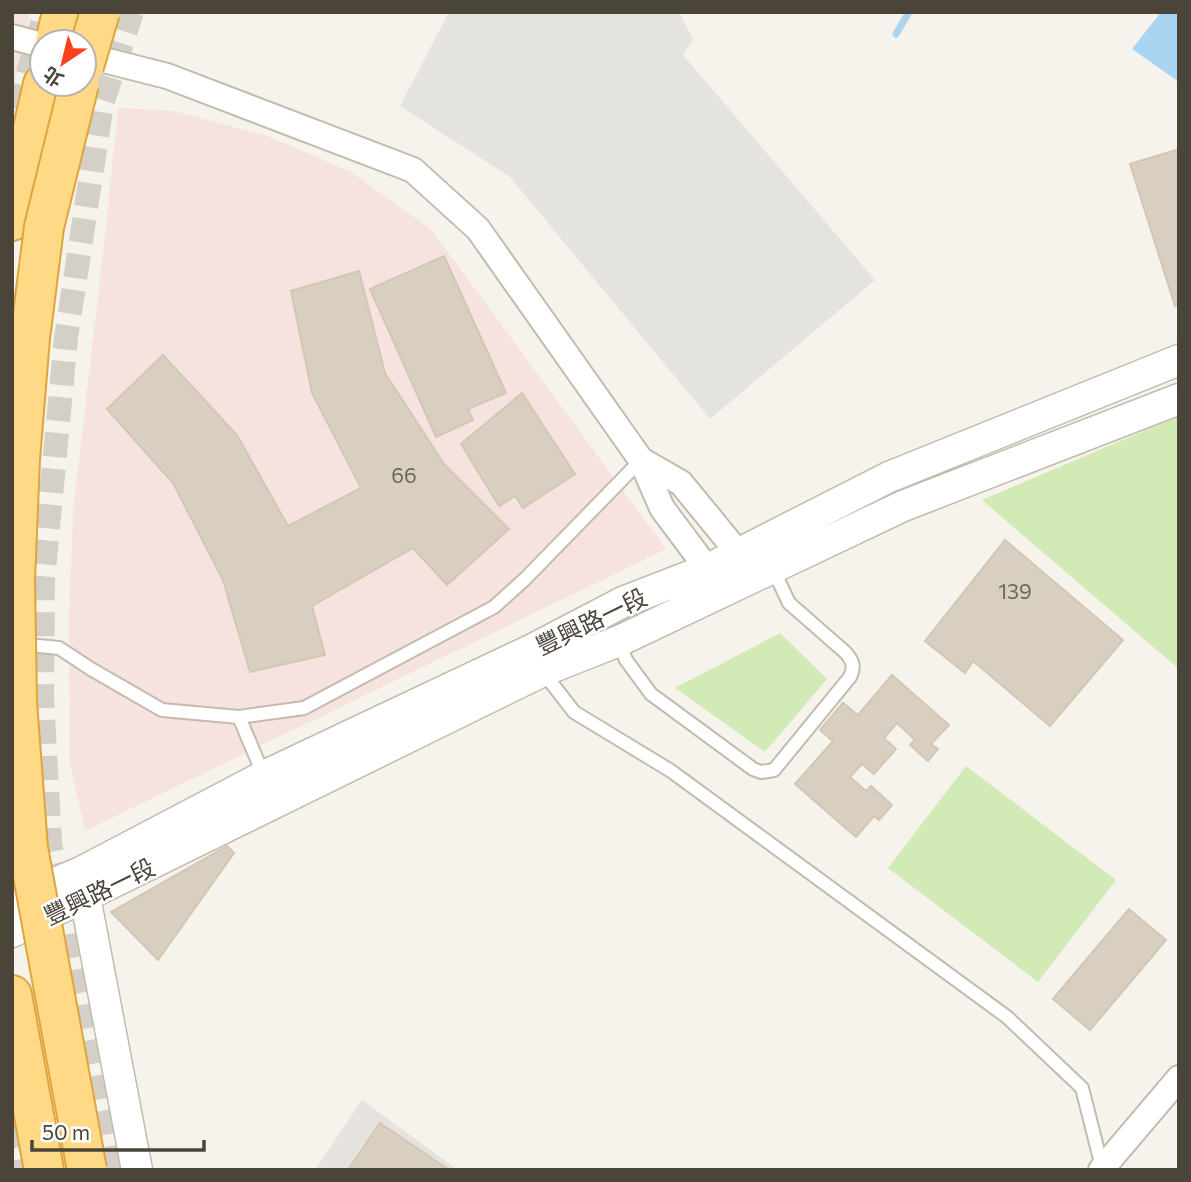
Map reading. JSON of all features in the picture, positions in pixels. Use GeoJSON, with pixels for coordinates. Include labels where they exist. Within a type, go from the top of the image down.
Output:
{"type":"FeatureCollection","features":[{"type":"Feature","properties":{"kind":"highway"},"geometry":{"type":"LineString","coordinates":[[12,221],[40,98]]}},
{"type":"Feature","properties":{"kind":"highway"},"geometry":{"type":"LineString","coordinates":[[76,98],[44,228],[20,460],[15,580],[18,714],[28,848],[87,1170]]}},
{"type":"Feature","properties":{"kind":"highway"},"geometry":{"type":"LineString","coordinates":[[12,995],[44,1170]]}},
{"type":"Feature","properties":{"kind":"street"},"geometry":{"type":"LineString","coordinates":[[98,59],[167,76],[413,170],[447,198],[478,229],[641,460],[662,508],[716,580]]}},
{"type":"Feature","properties":{"kind":"street","name":"豐興路一段"},"geometry":{"type":"LineString","coordinates":[[755,565],[889,477],[1179,359]]}},
{"type":"Feature","properties":{"kind":"street","name":"豐興路一段"},"geometry":{"type":"LineString","coordinates":[[12,932],[83,885],[269,790],[538,660],[623,602],[716,580],[1179,399]]}},
{"type":"Feature","properties":{"kind":"street"},"geometry":{"type":"LineString","coordinates":[[641,460],[681,483],[755,565]]}},
{"type":"Feature","properties":{"kind":"street","name":"豐興路一段"},"geometry":{"type":"LineString","coordinates":[[538,660],[619,641],[716,580]]}},
{"type":"Feature","properties":{"kind":"street"},"geometry":{"type":"LineString","coordinates":[[83,885],[137,1170]]}},
{"type":"Feature","properties":{"kind":"street","name":"豐興路一段"},"geometry":{"type":"LineString","coordinates":[[12,901],[83,885]]}},
{"type":"Feature","properties":{"kind":"street"},"geometry":{"type":"LineString","coordinates":[[1101,1169],[1179,1078]]}},
{"type":"Feature","properties":{"kind":"lane"},"geometry":{"type":"LineString","coordinates":[[12,643],[59,648],[162,710],[239,717],[304,708],[494,607],[525,579],[641,460]]}},
{"type":"Feature","properties":{"kind":"lane"},"geometry":{"type":"LineString","coordinates":[[619,641],[626,660],[650,694],[753,769],[761,772],[774,770],[854,669],[852,660],[845,652],[789,603],[755,565]]}},
{"type":"Feature","properties":{"kind":"lane"},"geometry":{"type":"LineString","coordinates":[[538,660],[574,712],[671,771],[1007,1017],[1082,1088],[1101,1169]]}},
{"type":"Feature","properties":{"kind":"lane"},"geometry":{"type":"LineString","coordinates":[[239,717],[269,790]]}},
{"type":"Feature","properties":{"kind":"shaded area"},"geometry":{"type":"Polygon","coordinates":[[[12,12],[30,12],[12,95],[12,12]]]}},
{"type":"Feature","properties":{"kind":"shaded area"},"geometry":{"type":"Polygon","coordinates":[[[449,12],[679,12],[693,39],[683,55],[875,280],[710,419],[510,177],[400,106],[449,12]]]}},
{"type":"Feature","properties":{"kind":"shaded area"},"geometry":{"type":"Polygon","coordinates":[[[118,108],[174,111],[265,135],[351,172],[431,229],[666,549],[85,831],[70,764],[69,619],[73,512],[118,108]]]}},
{"type":"Feature","properties":{"kind":"shaded area"},"geometry":{"type":"Polygon","coordinates":[[[362,1100],[458,1170],[315,1170],[362,1100]]]}},
{"type":"Feature","properties":{"kind":"green space"},"geometry":{"type":"Polygon","coordinates":[[[1179,416],[1179,669],[982,500],[1179,416]]]}},
{"type":"Feature","properties":{"kind":"green space"},"geometry":{"type":"Polygon","coordinates":[[[780,633],[827,679],[765,752],[675,688],[780,633]]]}},
{"type":"Feature","properties":{"kind":"green space"},"geometry":{"type":"Polygon","coordinates":[[[966,766],[1116,880],[1038,982],[888,868],[966,766]]]}},
{"type":"Feature","properties":{"kind":"water"},"geometry":{"type":"Polygon","coordinates":[[[1161,12],[1179,12],[1179,82],[1132,49],[1161,12]]]}},
{"type":"Feature","properties":{"kind":"building"},"geometry":{"type":"Polygon","coordinates":[[[1179,149],[1179,304],[1175,306],[1130,164],[1179,149]]]}},
{"type":"Feature","properties":{"kind":"building"},"geometry":{"type":"Polygon","coordinates":[[[444,256],[506,393],[468,409],[473,420],[436,437],[370,289],[444,256]]]}},
{"type":"Feature","properties":{"kind":"building"},"geometry":{"type":"Polygon","coordinates":[[[359,271],[385,373],[444,464],[509,529],[447,585],[413,548],[312,606],[325,655],[250,672],[223,580],[173,483],[107,409],[163,355],[237,435],[288,526],[361,488],[312,393],[291,291],[359,271]]]}},
{"type":"Feature","properties":{"kind":"building"},"geometry":{"type":"Polygon","coordinates":[[[522,393],[575,474],[523,508],[515,496],[499,506],[461,444],[522,393]]]}},
{"type":"Feature","properties":{"kind":"building"},"geometry":{"type":"Polygon","coordinates":[[[1005,540],[1123,640],[1050,726],[973,661],[965,673],[925,641],[1005,540]]]}},
{"type":"Feature","properties":{"kind":"building"},"geometry":{"type":"Polygon","coordinates":[[[892,675],[949,725],[931,744],[938,749],[928,761],[910,745],[915,740],[897,723],[884,738],[896,749],[874,774],[862,764],[850,777],[866,791],[871,786],[892,805],[879,820],[874,816],[856,837],[795,784],[833,741],[820,730],[843,703],[858,715],[892,675]]]}},
{"type":"Feature","properties":{"kind":"building"},"geometry":{"type":"Polygon","coordinates":[[[227,846],[234,853],[158,960],[111,912],[227,846]]]}},
{"type":"Feature","properties":{"kind":"building"},"geometry":{"type":"Polygon","coordinates":[[[1129,909],[1166,940],[1090,1030],[1053,999],[1129,909]]]}},
{"type":"Feature","properties":{"kind":"building"},"geometry":{"type":"Polygon","coordinates":[[[380,1123],[449,1170],[348,1170],[380,1123]]]}},
{"type":"Feature","properties":{"kind":"waterway"},"geometry":{"type":"LineString","coordinates":[[896,34],[909,12]]}},
{"type":"Feature","properties":{"kind":"tunnel"},"geometry":{"type":"LineString","coordinates":[[113,1170],[50,843],[42,698],[43,580],[66,338],[102,104],[132,12]]}},
{"type":"Feature","properties":{"kind":"tunnel"},"geometry":{"type":"LineString","coordinates":[[18,109],[42,23]]}},
{"type":"Feature","properties":{"kind":"tunnel"},"geometry":{"type":"LineString","coordinates":[[12,1124],[22,1170]]}}]}
